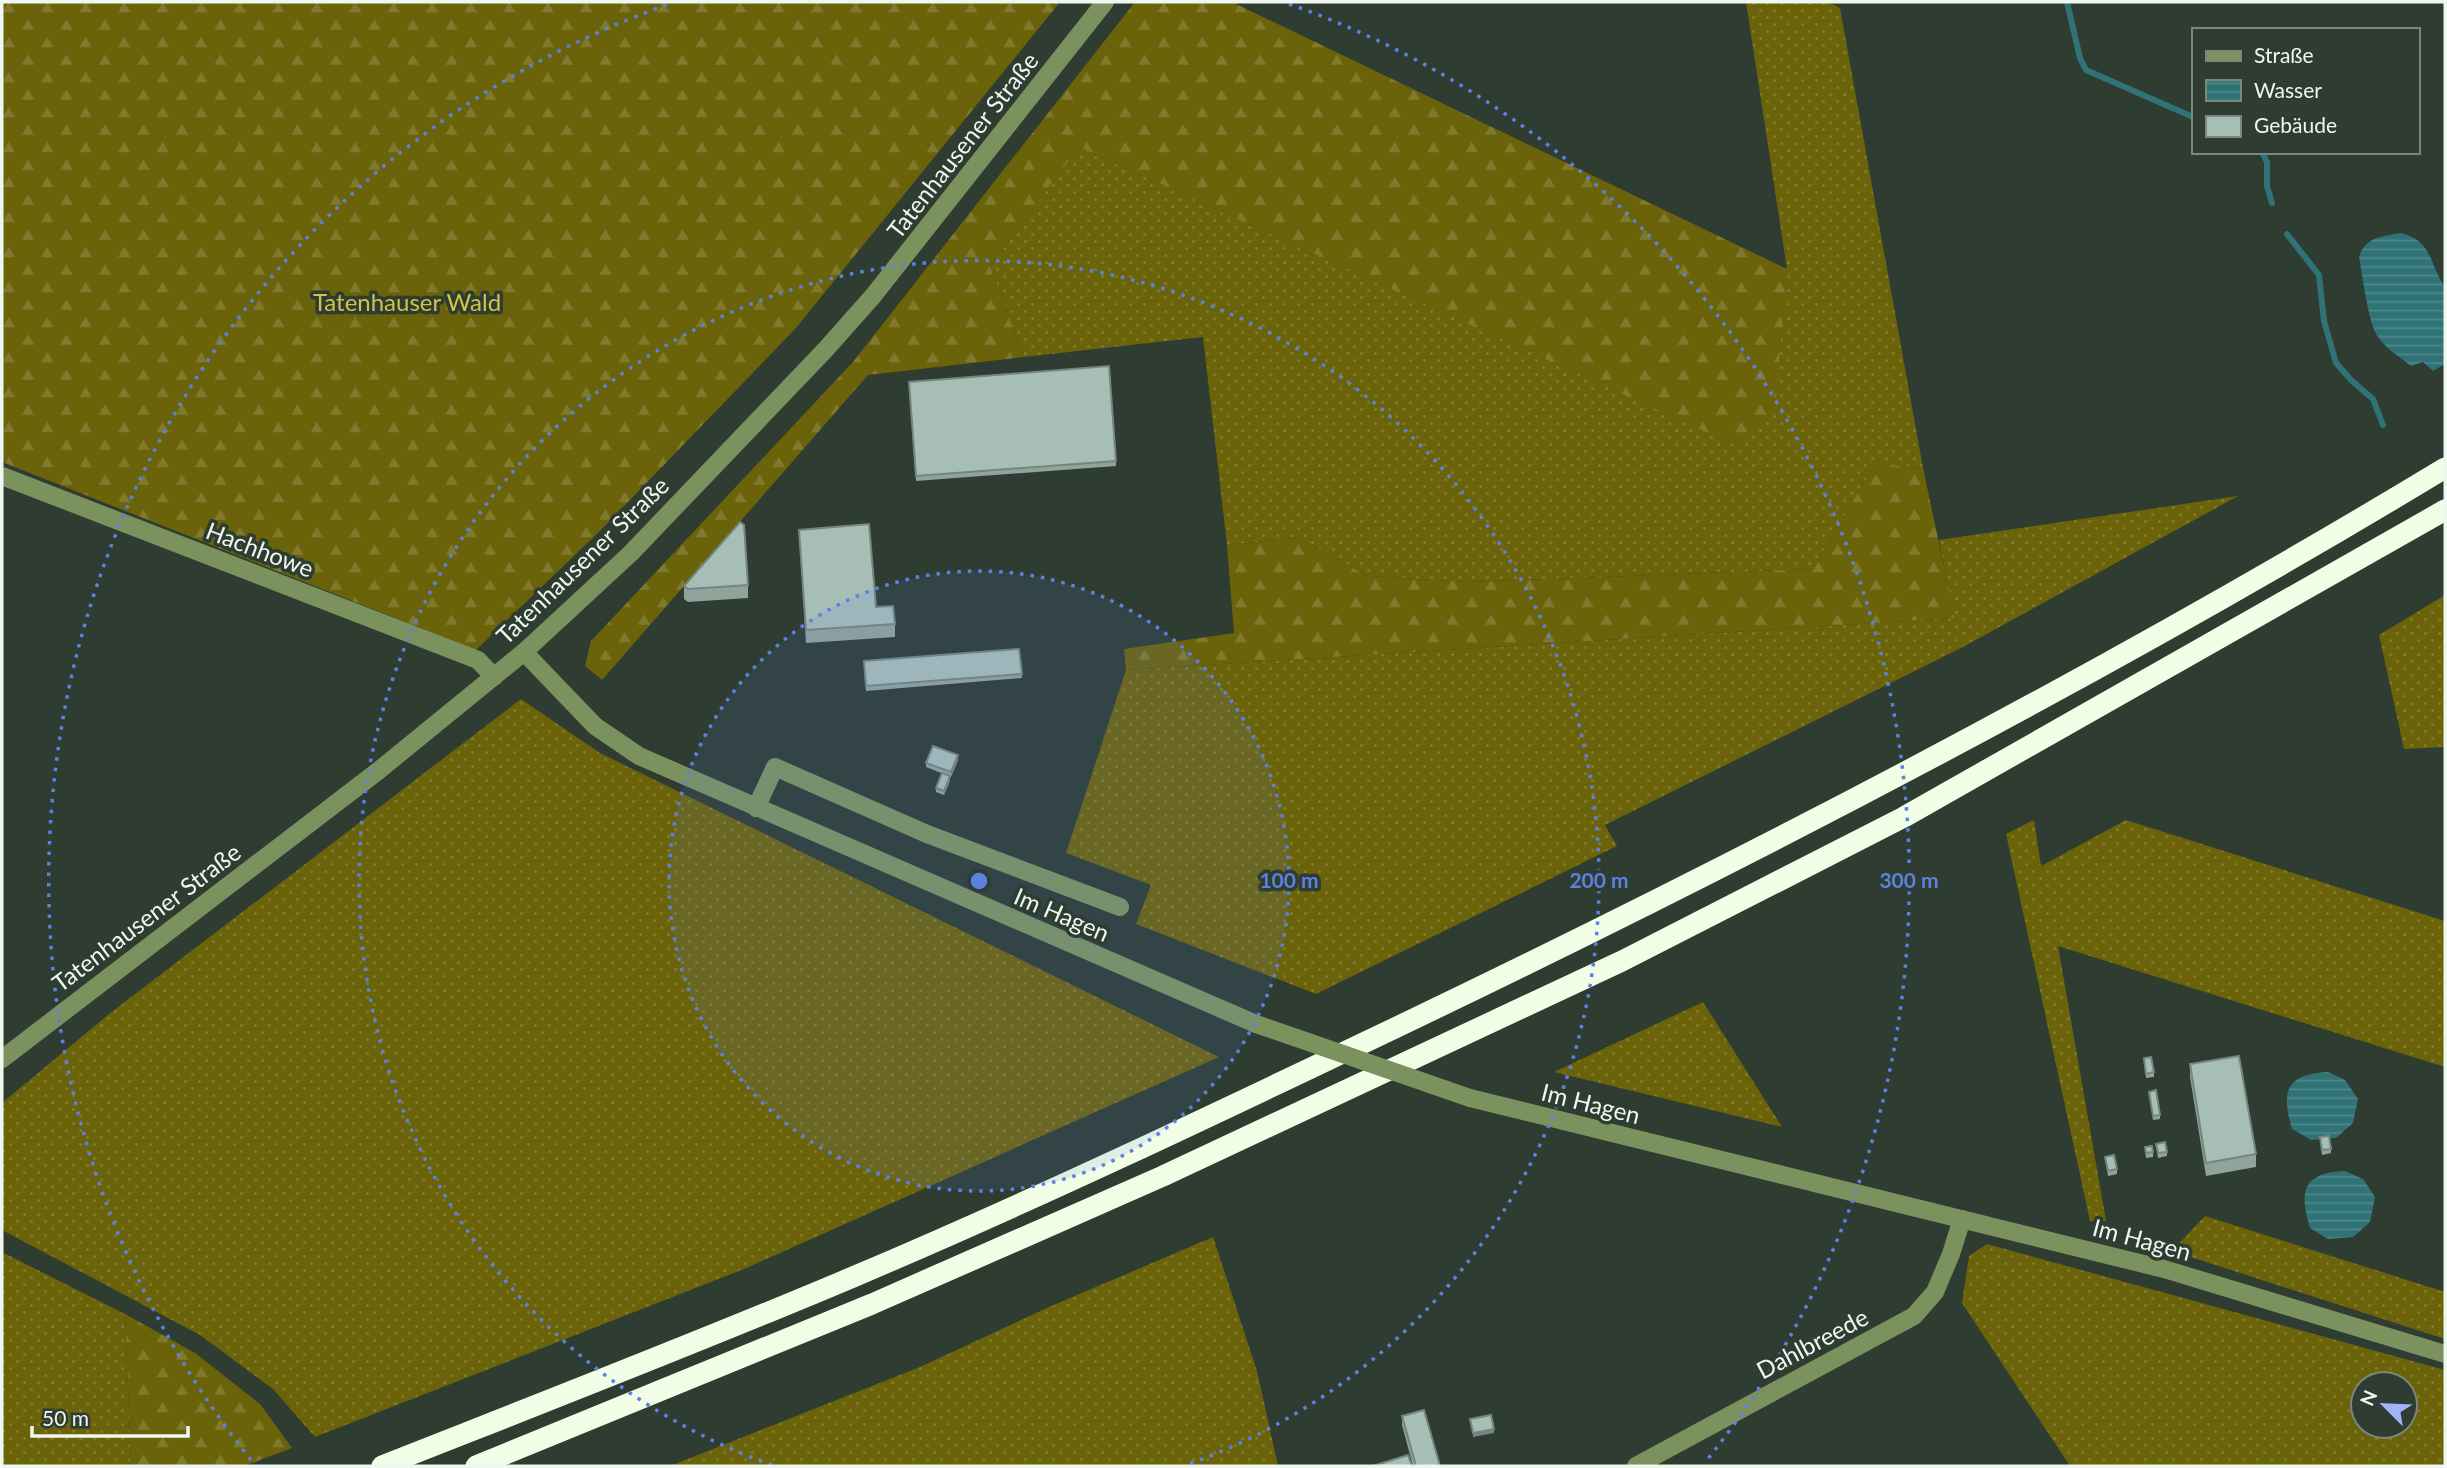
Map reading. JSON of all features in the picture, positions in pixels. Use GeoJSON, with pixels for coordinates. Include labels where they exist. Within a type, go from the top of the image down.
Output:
{"type":"FeatureCollection","features":[{"type":"Feature","properties":{"kind":"highway"},"geometry":{"type":"LineString","coordinates":[[382,1466],[854,1277],[1148,1146],[1609,925],[1897,776],[2200,611],[2445,468]]}},
{"type":"Feature","properties":{"kind":"highway"},"geometry":{"type":"LineString","coordinates":[[476,1466],[859,1309],[1125,1193],[1622,961],[1904,817],[2445,510]]}},
{"type":"Feature","properties":{"kind":"street","name":"Tatenhausener Straße"},"geometry":{"type":"LineString","coordinates":[[2,1059],[378,771],[524,652],[631,553],[826,349],[891,274],[1105,2]]}},
{"type":"Feature","properties":{"kind":"street","name":"Hachhowe"},"geometry":{"type":"LineString","coordinates":[[2,476],[478,660],[494,677]]}},
{"type":"Feature","properties":{"kind":"street","name":"Im Hagen"},"geometry":{"type":"LineString","coordinates":[[524,652],[595,726],[639,756],[1256,1024],[1470,1098],[2164,1269],[2445,1354]]}},
{"type":"Feature","properties":{"kind":"street","name":"Im Hagen"},"geometry":{"type":"LineString","coordinates":[[757,808],[775,767],[927,834],[1119,907]]}},
{"type":"Feature","properties":{"kind":"street","name":"Dahlbreede"},"geometry":{"type":"LineString","coordinates":[[1636,1466],[1914,1316],[1935,1292],[1962,1219]]}},
{"type":"Feature","properties":{"kind":"green space","name":"Tatenhauser Wald"},"geometry":{"type":"Polygon","coordinates":[[[2,2],[1060,2],[796,328],[601,530],[476,650],[2,462],[2,2]]]}},
{"type":"Feature","properties":{"kind":"green space"},"geometry":{"type":"Polygon","coordinates":[[[1135,2],[1232,2],[1787,269],[1775,408],[1742,448],[1079,147],[990,266],[1024,357],[868,375],[602,680],[585,666],[591,641],[853,362],[1135,2]]]}},
{"type":"Feature","properties":{"kind":"green space"},"geometry":{"type":"Polygon","coordinates":[[[1746,2],[1829,2],[1840,8],[1923,468],[1875,464],[1813,569],[1468,582],[1368,576],[1298,538],[1227,545],[1203,337],[1024,357],[990,266],[1079,147],[1742,447],[1787,269],[1746,2]]]}},
{"type":"Feature","properties":{"kind":"green space"},"geometry":{"type":"Polygon","coordinates":[[[1875,464],[1923,468],[1955,618],[1126,670],[1124,649],[1234,633],[1227,545],[1298,538],[1368,576],[1468,582],[1813,569],[1875,464]]]}},
{"type":"Feature","properties":{"kind":"green space"},"geometry":{"type":"Polygon","coordinates":[[[2238,496],[1963,647],[1605,825],[1617,846],[1316,994],[1136,924],[1151,885],[1066,853],[1126,670],[1954,618],[1939,540],[2238,496]]]}},
{"type":"Feature","properties":{"kind":"green space"},"geometry":{"type":"Polygon","coordinates":[[[2445,595],[2445,747],[2404,749],[2379,635],[2445,595]]]}},
{"type":"Feature","properties":{"kind":"green space"},"geometry":{"type":"Polygon","coordinates":[[[521,699],[600,753],[1219,1057],[744,1269],[315,1437],[273,1389],[200,1335],[2,1230],[2,1103],[109,1014],[521,699]]]}},
{"type":"Feature","properties":{"kind":"green space"},"geometry":{"type":"Polygon","coordinates":[[[2034,820],[2041,866],[2126,820],[2445,921],[2445,1067],[2058,946],[2106,1221],[2090,1221],[2006,834],[2034,820]]]}},
{"type":"Feature","properties":{"kind":"green space"},"geometry":{"type":"Polygon","coordinates":[[[1703,1002],[1782,1127],[1554,1072],[1703,1002]]]}},
{"type":"Feature","properties":{"kind":"green space"},"geometry":{"type":"Polygon","coordinates":[[[2205,1216],[2445,1292],[2445,1339],[2172,1251],[2205,1216]]]}},
{"type":"Feature","properties":{"kind":"green space"},"geometry":{"type":"Polygon","coordinates":[[[1213,1237],[1257,1371],[1278,1466],[670,1466],[920,1367],[1049,1307],[1213,1237]]]}},
{"type":"Feature","properties":{"kind":"green space"},"geometry":{"type":"Polygon","coordinates":[[[1987,1244],[2445,1370],[2445,1466],[2070,1466],[1962,1303],[1969,1256],[1987,1244]]]}},
{"type":"Feature","properties":{"kind":"green space"},"geometry":{"type":"Polygon","coordinates":[[[2,1252],[125,1314],[131,1466],[2,1466],[2,1252]]]}},
{"type":"Feature","properties":{"kind":"green space"},"geometry":{"type":"Polygon","coordinates":[[[125,1314],[195,1353],[260,1404],[292,1448],[244,1466],[131,1466],[125,1314]]]}},
{"type":"Feature","properties":{"kind":"water"},"geometry":{"type":"Polygon","coordinates":[[[2400,233],[2419,241],[2425,247],[2445,287],[2445,364],[2433,371],[2423,362],[2411,366],[2385,345],[2374,330],[2369,311],[2359,257],[2365,245],[2370,242],[2400,233]]]}},
{"type":"Feature","properties":{"kind":"water"},"geometry":{"type":"Polygon","coordinates":[[[2328,1072],[2345,1080],[2358,1099],[2353,1123],[2336,1138],[2311,1140],[2292,1129],[2287,1095],[2295,1081],[2328,1072]]]}},
{"type":"Feature","properties":{"kind":"water"},"geometry":{"type":"Polygon","coordinates":[[[2345,1171],[2363,1179],[2375,1197],[2370,1222],[2353,1237],[2328,1239],[2310,1228],[2305,1204],[2307,1186],[2320,1176],[2345,1171]]]}},
{"type":"Feature","properties":{"kind":"building"},"geometry":{"type":"Polygon","coordinates":[[[1109,366],[1116,461],[916,476],[909,382],[1109,366]]]}},
{"type":"Feature","properties":{"kind":"building"},"geometry":{"type":"Polygon","coordinates":[[[740,522],[744,525],[748,585],[688,589],[684,586],[740,522]]]}},
{"type":"Feature","properties":{"kind":"building"},"geometry":{"type":"Polygon","coordinates":[[[869,524],[876,607],[893,606],[895,624],[806,630],[799,530],[869,524]]]}},
{"type":"Feature","properties":{"kind":"building"},"geometry":{"type":"Polygon","coordinates":[[[1019,649],[1022,674],[866,686],[864,661],[1019,649]]]}},
{"type":"Feature","properties":{"kind":"building"},"geometry":{"type":"Polygon","coordinates":[[[933,746],[958,755],[951,772],[926,763],[933,746]]]}},
{"type":"Feature","properties":{"kind":"building"},"geometry":{"type":"Polygon","coordinates":[[[942,773],[950,776],[944,791],[936,788],[942,773]]]}},
{"type":"Feature","properties":{"kind":"building"},"geometry":{"type":"Polygon","coordinates":[[[2239,1056],[2256,1154],[2206,1163],[2190,1064],[2239,1056]]]}},
{"type":"Feature","properties":{"kind":"building"},"geometry":{"type":"Polygon","coordinates":[[[2151,1057],[2154,1072],[2146,1074],[2144,1058],[2151,1057]]]}},
{"type":"Feature","properties":{"kind":"building"},"geometry":{"type":"Polygon","coordinates":[[[2156,1090],[2160,1115],[2153,1116],[2149,1092],[2156,1090]]]}},
{"type":"Feature","properties":{"kind":"building"},"geometry":{"type":"Polygon","coordinates":[[[2329,1136],[2331,1149],[2322,1150],[2320,1137],[2329,1136]]]}},
{"type":"Feature","properties":{"kind":"building"},"geometry":{"type":"Polygon","coordinates":[[[2165,1142],[2167,1152],[2158,1153],[2156,1144],[2165,1142]]]}},
{"type":"Feature","properties":{"kind":"building"},"geometry":{"type":"Polygon","coordinates":[[[2152,1146],[2153,1152],[2146,1153],[2145,1147],[2152,1146]]]}},
{"type":"Feature","properties":{"kind":"building"},"geometry":{"type":"Polygon","coordinates":[[[2114,1155],[2117,1169],[2108,1171],[2105,1157],[2114,1155]]]}},
{"type":"Feature","properties":{"kind":"building"},"geometry":{"type":"Polygon","coordinates":[[[1424,1410],[1440,1466],[1416,1466],[1402,1416],[1424,1410]]]}},
{"type":"Feature","properties":{"kind":"building"},"geometry":{"type":"Polygon","coordinates":[[[1491,1415],[1494,1429],[1473,1433],[1470,1419],[1491,1415]]]}},
{"type":"Feature","properties":{"kind":"building"},"geometry":{"type":"Polygon","coordinates":[[[1408,1455],[1412,1466],[1373,1466],[1408,1455]]]}},
{"type":"Feature","properties":{"kind":"waterway"},"geometry":{"type":"LineString","coordinates":[[2067,2],[2080,58],[2086,70],[2192,117]]}},
{"type":"Feature","properties":{"kind":"waterway"},"geometry":{"type":"LineString","coordinates":[[2263,154],[2267,162],[2267,186],[2272,203]]}},
{"type":"Feature","properties":{"kind":"waterway"},"geometry":{"type":"LineString","coordinates":[[2287,234],[2319,275],[2324,321],[2336,363],[2373,399],[2383,425]]}}]}
